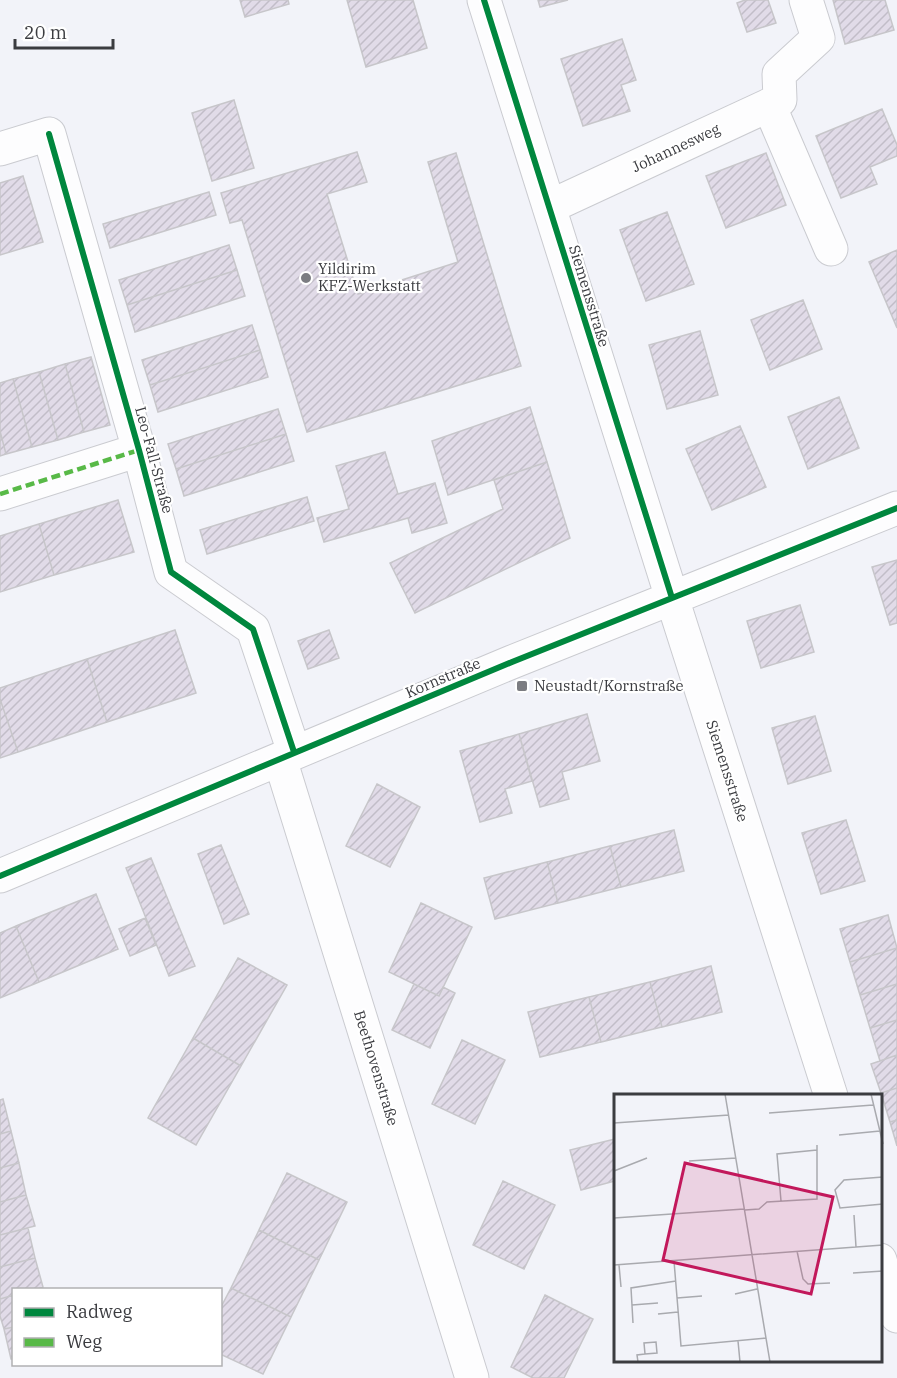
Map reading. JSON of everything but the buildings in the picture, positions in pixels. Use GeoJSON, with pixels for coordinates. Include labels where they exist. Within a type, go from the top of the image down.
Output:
{"type":"FeatureCollection","features":[{"type":"Feature","properties":{"kind":"street","name":"Siemensstraße"},"geometry":{"type":"LineString","coordinates":[[484,0],[830,1094]]}},
{"type":"Feature","properties":{"kind":"street"},"geometry":{"type":"LineString","coordinates":[[806,0],[818,38],[779,74],[780,100],[769,105],[831,249]]}},
{"type":"Feature","properties":{"kind":"street","name":"Johannesweg"},"geometry":{"type":"LineString","coordinates":[[549,207],[769,105]]}},
{"type":"Feature","properties":{"kind":"street","name":"Leo-Fall-Straße"},"geometry":{"type":"LineString","coordinates":[[0,149],[49,134],[139,450],[171,573],[253,629],[287,756]]}},
{"type":"Feature","properties":{"kind":"street"},"geometry":{"type":"LineString","coordinates":[[0,494],[139,450]]}},
{"type":"Feature","properties":{"kind":"street","name":"Kornstraße"},"geometry":{"type":"LineString","coordinates":[[0,876],[512,662],[897,508]]}},
{"type":"Feature","properties":{"kind":"street","name":"Beethovenstraße"},"geometry":{"type":"LineString","coordinates":[[287,756],[472,1378]]}},
{"type":"Feature","properties":{"kind":"street"},"geometry":{"type":"LineString","coordinates":[[887,1266],[897,1316]]}},
{"type":"Feature","properties":{"kind":"marked path"},"geometry":{"type":"LineString","coordinates":[[0,494],[139,450]]}},
{"type":"Feature","properties":{"kind":"cycle path"},"geometry":{"type":"LineString","coordinates":[[484,0],[672,598]]}},
{"type":"Feature","properties":{"kind":"cycle path"},"geometry":{"type":"LineString","coordinates":[[49,134],[139,450],[171,572],[253,629],[294,752]]}},
{"type":"Feature","properties":{"kind":"cycle path"},"geometry":{"type":"LineString","coordinates":[[0,876],[512,662],[897,508]]}},
{"type":"Feature","properties":{"kind":"place","name":"Yildirim KFZ-Werkstatt"},"geometry":{"type":"Point","coordinates":[306,278]}},
{"type":"Feature","properties":{"kind":"place","name":"Neustadt/Kornstraße"},"geometry":{"type":"Point","coordinates":[522,686]}}]}
